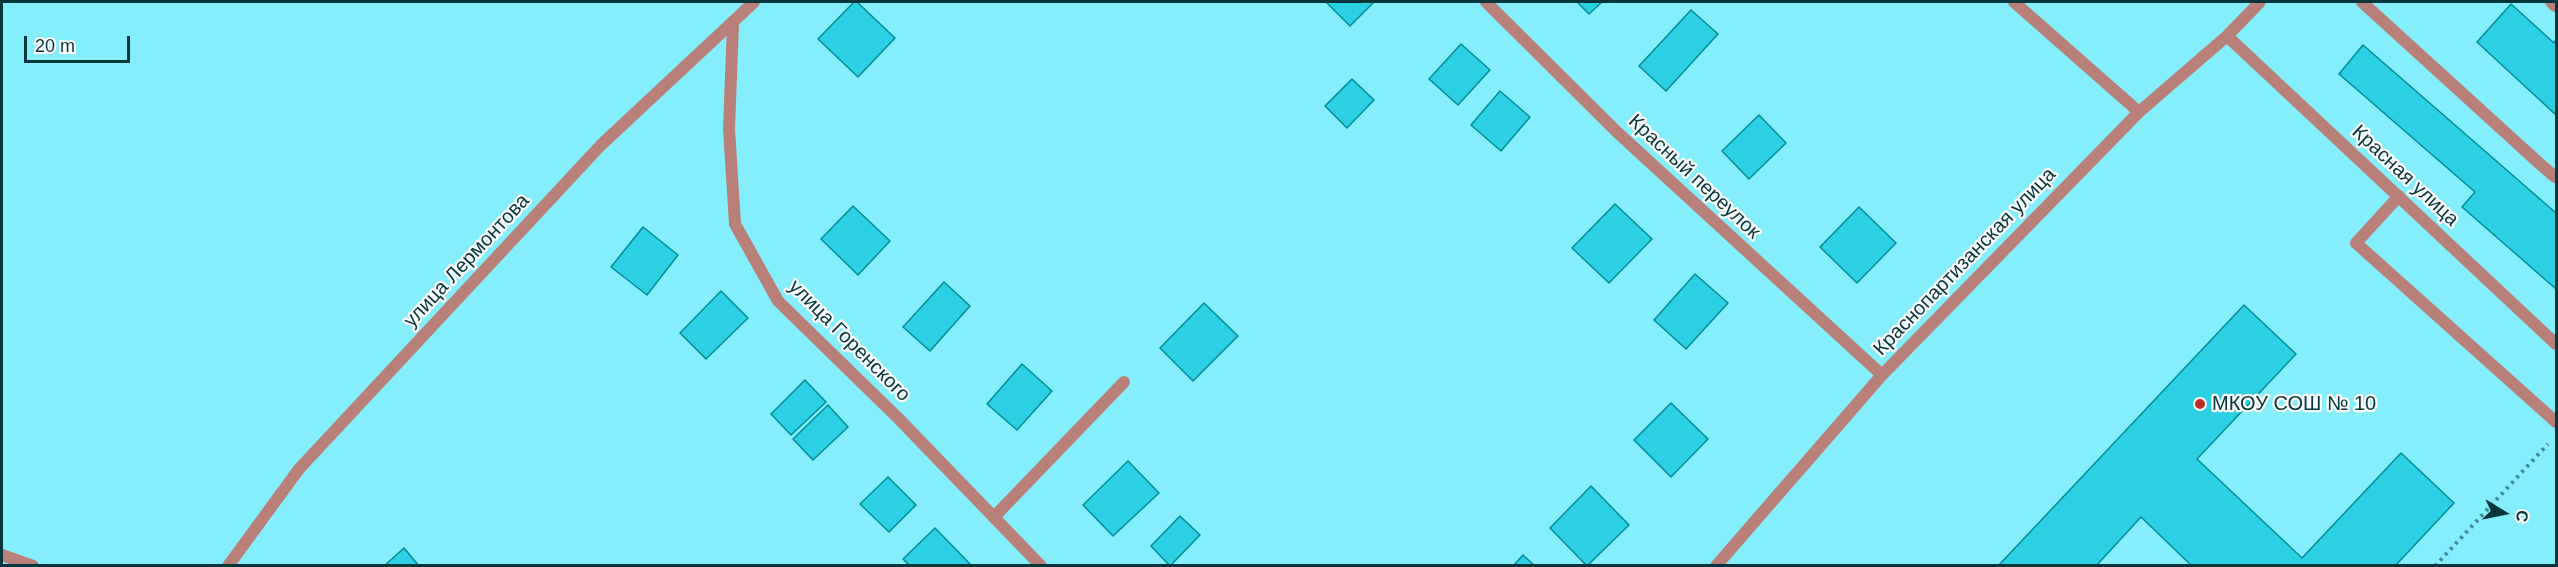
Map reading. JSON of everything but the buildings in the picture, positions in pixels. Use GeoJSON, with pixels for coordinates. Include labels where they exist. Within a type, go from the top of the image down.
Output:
{"type":"FeatureCollection","features":[{"type":"Feature","properties":{"kind":"street","name":"улица Лермонтова"},"geometry":{"type":"LineString","coordinates":[[228,566],[299,469],[602,146],[754,2]]}},
{"type":"Feature","properties":{"kind":"street","name":"Красный переулок"},"geometry":{"type":"LineString","coordinates":[[1486,2],[1617,132],[1882,375]]}},
{"type":"Feature","properties":{"kind":"street"},"geometry":{"type":"LineString","coordinates":[[2014,2],[2139,112]]}},
{"type":"Feature","properties":{"kind":"street","name":"Краснопартизанская улица"},"geometry":{"type":"LineString","coordinates":[[1716,566],[1882,375],[2139,112],[2227,36],[2260,2]]}},
{"type":"Feature","properties":{"kind":"street"},"geometry":{"type":"LineString","coordinates":[[2362,2],[2555,177],[2556,175]]}},
{"type":"Feature","properties":{"kind":"street","name":"улица Горенского"},"geometry":{"type":"LineString","coordinates":[[733,24],[729,129],[735,224],[778,301],[899,419],[1041,566]]}},
{"type":"Feature","properties":{"kind":"street","name":"Красная улица"},"geometry":{"type":"LineString","coordinates":[[2227,36],[2556,344]]}},
{"type":"Feature","properties":{"kind":"street"},"geometry":{"type":"LineString","coordinates":[[2398,196],[2356,243],[2556,422]]}},
{"type":"Feature","properties":{"kind":"street"},"geometry":{"type":"LineString","coordinates":[[994,517],[1124,382]]}},
{"type":"Feature","properties":{"kind":"street"},"geometry":{"type":"LineString","coordinates":[[2,555],[33,566]]}},
{"type":"Feature","properties":{"kind":"path"},"geometry":{"type":"LineString","coordinates":[[2435,566],[2554,437]]}},
{"type":"Feature","properties":{"kind":"place","name":"МКОУ СОШ № 10"},"geometry":{"type":"Point","coordinates":[2200,404]}}]}
